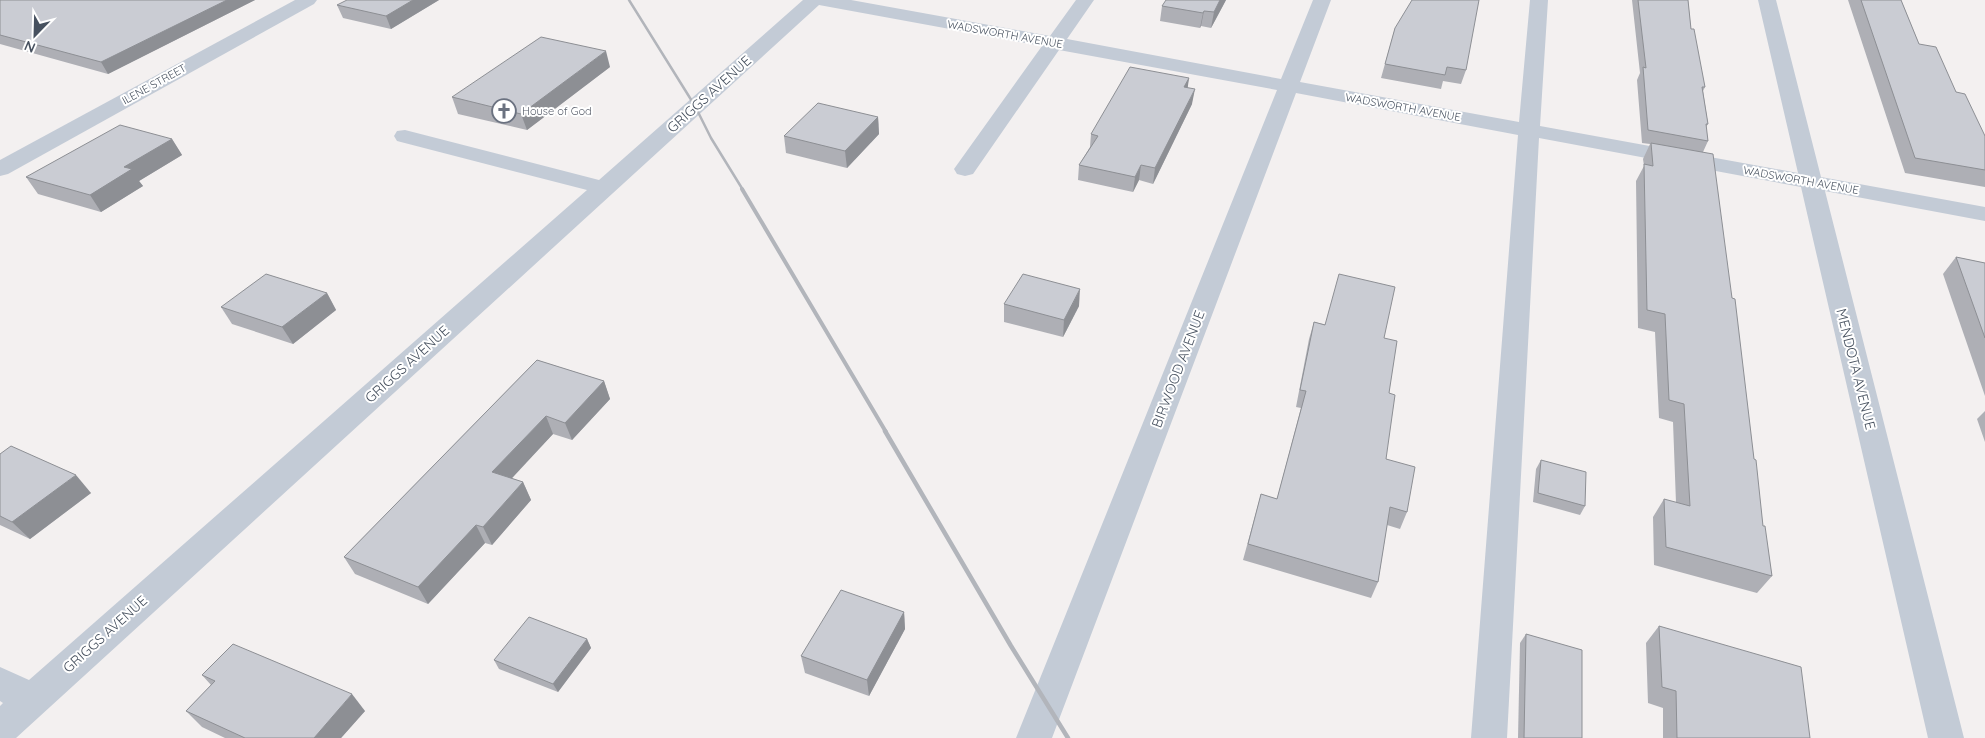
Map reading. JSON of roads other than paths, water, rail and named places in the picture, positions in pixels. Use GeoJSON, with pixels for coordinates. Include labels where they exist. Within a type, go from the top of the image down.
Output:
{"type":"FeatureCollection","features":[{"type":"Feature","properties":{"kind":"street","name":"ILENE STREET"},"geometry":{"type":"LineString","coordinates":[[0,169],[308,0]]}},
{"type":"Feature","properties":{"kind":"street","name":"GRIGGS AVENUE"},"geometry":{"type":"LineString","coordinates":[[0,729],[814,0]]}},
{"type":"Feature","properties":{"kind":"street","name":"WADSWORTH AVENUE"},"geometry":{"type":"LineString","coordinates":[[821,0],[1985,214]]}},
{"type":"Feature","properties":{"kind":"street"},"geometry":{"type":"LineString","coordinates":[[965,169],[1085,0]]}},
{"type":"Feature","properties":{"kind":"street","name":"BIRWOOD AVENUE"},"geometry":{"type":"LineString","coordinates":[[1034,738],[1322,0]]}},
{"type":"Feature","properties":{"kind":"street"},"geometry":{"type":"LineString","coordinates":[[1489,738],[1529,130],[1540,0]]}},
{"type":"Feature","properties":{"kind":"street","name":"MENDOTA AVENUE"},"geometry":{"type":"LineString","coordinates":[[1767,0],[1946,738]]}},
{"type":"Feature","properties":{"kind":"street"},"geometry":{"type":"LineString","coordinates":[[405,136],[604,188]]}},
{"type":"Feature","properties":{"kind":"street"},"geometry":{"type":"LineString","coordinates":[[0,683],[32,700]]}},
{"type":"Feature","properties":{"kind":"railway"},"geometry":{"type":"LineString","coordinates":[[629,0],[695,106],[711,138],[743,190]]}},
{"type":"Feature","properties":{"kind":"railway"},"geometry":{"type":"LineString","coordinates":[[742,189],[886,432]]}},
{"type":"Feature","properties":{"kind":"railway"},"geometry":{"type":"LineString","coordinates":[[885,431],[1011,646],[1068,738]]}},
{"type":"Feature","properties":{"kind":"place","name":"House of God"},"geometry":{"type":"Point","coordinates":[504,111]}}]}
